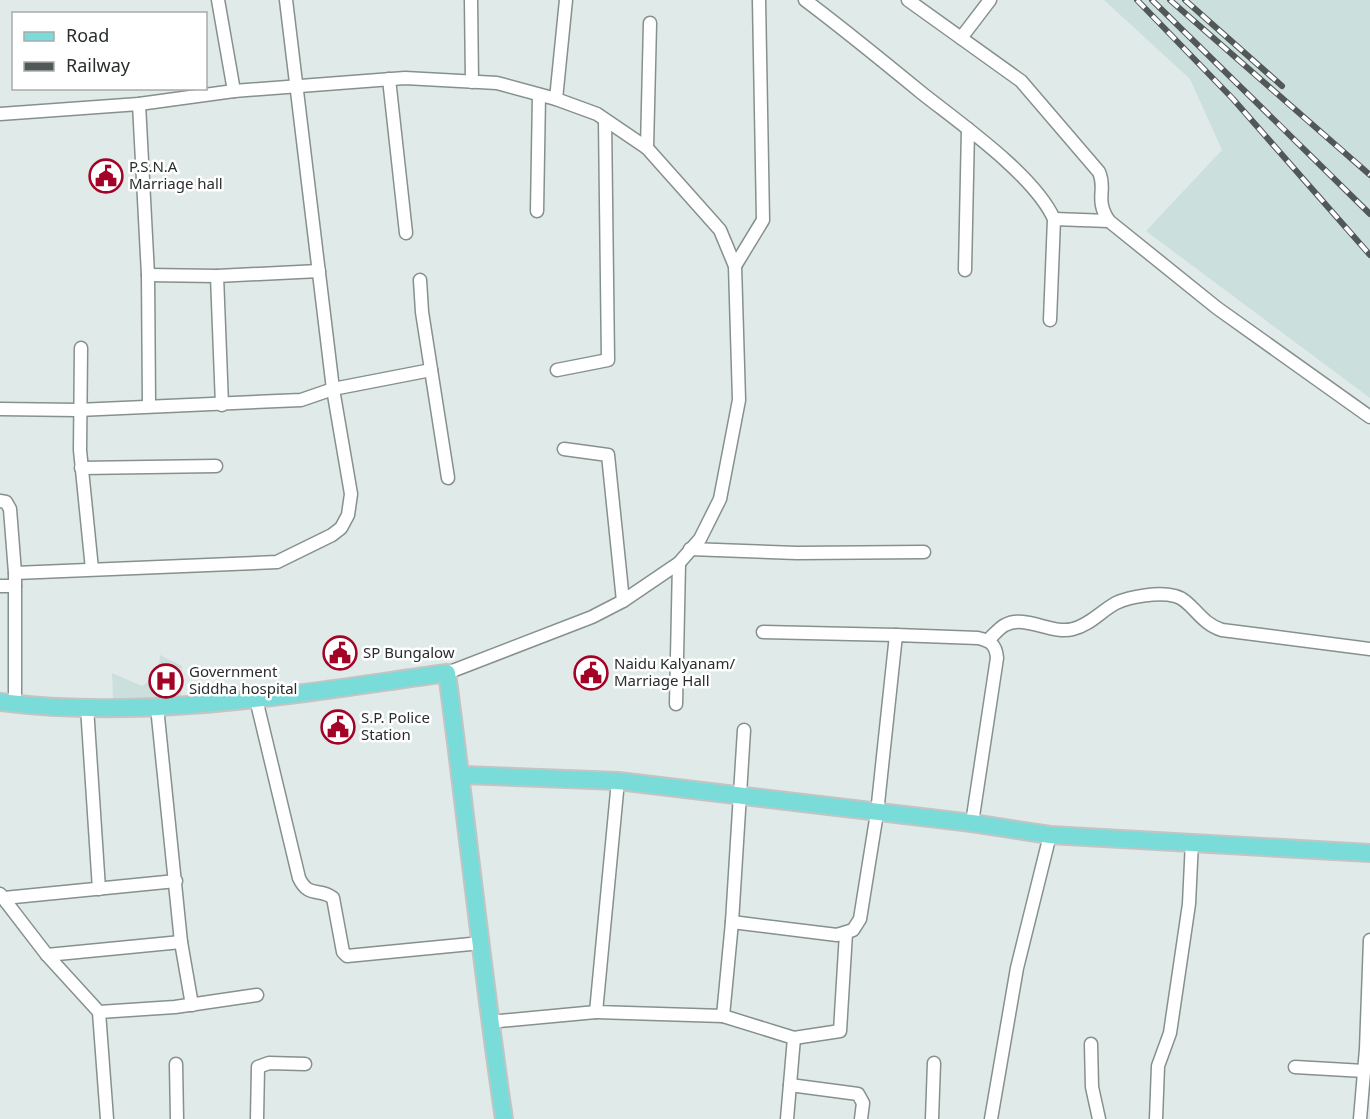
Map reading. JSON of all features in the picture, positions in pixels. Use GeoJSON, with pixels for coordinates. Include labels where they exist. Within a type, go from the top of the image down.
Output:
{"type":"FeatureCollection","features":[{"type":"Feature","properties":{"kind":"main road"},"geometry":{"type":"LineString","coordinates":[[7,703],[87,707],[157,707],[256,699],[447,674],[462,775],[489,1022],[504,1119]]}},
{"type":"Feature","properties":{"kind":"main road"},"geometry":{"type":"LineString","coordinates":[[462,775],[618,781],[972,823],[1050,835],[1192,841],[1370,853]]}},
{"type":"Feature","properties":{"kind":"street"},"geometry":{"type":"LineString","coordinates":[[218,0],[234,91]]}},
{"type":"Feature","properties":{"kind":"street"},"geometry":{"type":"LineString","coordinates":[[0,586],[15,579],[92,569],[277,562],[341,528],[348,515],[351,494],[333,389],[286,0]]}},
{"type":"Feature","properties":{"kind":"street"},"geometry":{"type":"LineString","coordinates":[[471,0],[472,82]]}},
{"type":"Feature","properties":{"kind":"street"},"geometry":{"type":"LineString","coordinates":[[556,99],[566,0]]}},
{"type":"Feature","properties":{"kind":"street"},"geometry":{"type":"LineString","coordinates":[[735,266],[763,220],[759,0]]}},
{"type":"Feature","properties":{"kind":"street"},"geometry":{"type":"LineString","coordinates":[[805,0],[968,129],[1026,181],[1050,209],[1054,219],[1050,320]]}},
{"type":"Feature","properties":{"kind":"street"},"geometry":{"type":"LineString","coordinates":[[908,0],[1021,81],[1099,172],[1101,177],[1100,203],[1109,221],[1217,308],[1370,417]]}},
{"type":"Feature","properties":{"kind":"street"},"geometry":{"type":"LineString","coordinates":[[961,38],[990,0]]}},
{"type":"Feature","properties":{"kind":"street"},"geometry":{"type":"LineString","coordinates":[[647,148],[650,23]]}},
{"type":"Feature","properties":{"kind":"street"},"geometry":{"type":"LineString","coordinates":[[389,79],[406,233]]}},
{"type":"Feature","properties":{"kind":"street"},"geometry":{"type":"LineString","coordinates":[[0,114],[139,104],[234,91],[389,79],[497,83],[556,99],[605,120],[647,148],[720,230],[735,266],[738,400],[720,499],[700,539],[679,563],[623,601],[592,617],[447,674]]}},
{"type":"Feature","properties":{"kind":"street"},"geometry":{"type":"LineString","coordinates":[[537,211],[539,95]]}},
{"type":"Feature","properties":{"kind":"street"},"geometry":{"type":"LineString","coordinates":[[139,104],[148,275],[149,405]]}},
{"type":"Feature","properties":{"kind":"street"},"geometry":{"type":"LineString","coordinates":[[557,370],[608,360],[605,120]]}},
{"type":"Feature","properties":{"kind":"street"},"geometry":{"type":"LineString","coordinates":[[965,270],[968,129]]}},
{"type":"Feature","properties":{"kind":"street"},"geometry":{"type":"LineString","coordinates":[[1054,219],[1109,221]]}},
{"type":"Feature","properties":{"kind":"street"},"geometry":{"type":"LineString","coordinates":[[148,275],[217,276],[319,271]]}},
{"type":"Feature","properties":{"kind":"street"},"geometry":{"type":"LineString","coordinates":[[217,276],[222,405]]}},
{"type":"Feature","properties":{"kind":"street"},"geometry":{"type":"LineString","coordinates":[[420,280],[448,478]]}},
{"type":"Feature","properties":{"kind":"street"},"geometry":{"type":"LineString","coordinates":[[81,348],[78,410],[81,468],[92,569]]}},
{"type":"Feature","properties":{"kind":"street"},"geometry":{"type":"LineString","coordinates":[[0,409],[78,410],[149,405],[222,405],[301,400],[333,389],[431,370]]}},
{"type":"Feature","properties":{"kind":"street"},"geometry":{"type":"LineString","coordinates":[[564,449],[608,455],[623,601]]}},
{"type":"Feature","properties":{"kind":"street"},"geometry":{"type":"LineString","coordinates":[[81,468],[216,466]]}},
{"type":"Feature","properties":{"kind":"street"},"geometry":{"type":"LineString","coordinates":[[0,501],[6,502],[10,509],[15,579],[7,703]]}},
{"type":"Feature","properties":{"kind":"street"},"geometry":{"type":"LineString","coordinates":[[690,549],[797,553],[924,552]]}},
{"type":"Feature","properties":{"kind":"street"},"geometry":{"type":"LineString","coordinates":[[676,704],[679,563]]}},
{"type":"Feature","properties":{"kind":"street"},"geometry":{"type":"LineString","coordinates":[[988,640],[1006,624],[1018,622],[1071,630],[1082,626],[1117,603],[1143,597],[1172,595],[1183,598],[1203,622],[1222,630],[1370,649]]}},
{"type":"Feature","properties":{"kind":"street"},"geometry":{"type":"LineString","coordinates":[[763,632],[988,640],[996,648],[997,658],[972,823]]}},
{"type":"Feature","properties":{"kind":"street"},"geometry":{"type":"LineString","coordinates":[[732,922],[837,935],[853,930],[860,919],[877,813],[896,635]]}},
{"type":"Feature","properties":{"kind":"street"},"geometry":{"type":"LineString","coordinates":[[256,699],[299,878],[304,888],[310,892],[328,894],[333,898],[343,952],[346,956],[481,944]]}},
{"type":"Feature","properties":{"kind":"street"},"geometry":{"type":"LineString","coordinates":[[87,707],[99,889]]}},
{"type":"Feature","properties":{"kind":"street"},"geometry":{"type":"LineString","coordinates":[[157,707],[181,942],[192,1005]]}},
{"type":"Feature","properties":{"kind":"street"},"geometry":{"type":"LineString","coordinates":[[723,1016],[732,922],[744,730]]}},
{"type":"Feature","properties":{"kind":"street"},"geometry":{"type":"LineString","coordinates":[[596,1012],[618,781]]}},
{"type":"Feature","properties":{"kind":"street"},"geometry":{"type":"LineString","coordinates":[[991,1119],[1017,968],[1050,835]]}},
{"type":"Feature","properties":{"kind":"street"},"geometry":{"type":"LineString","coordinates":[[1156,1119],[1158,1066],[1170,1033],[1188,915],[1192,841]]}},
{"type":"Feature","properties":{"kind":"street"},"geometry":{"type":"LineString","coordinates":[[2,896],[176,881]]}},
{"type":"Feature","properties":{"kind":"street"},"geometry":{"type":"LineString","coordinates":[[2,896],[48,955],[99,1012],[107,1119]]}},
{"type":"Feature","properties":{"kind":"street"},"geometry":{"type":"LineString","coordinates":[[489,1022],[596,1012],[723,1016],[794,1038],[840,1031],[846,933]]}},
{"type":"Feature","properties":{"kind":"street"},"geometry":{"type":"LineString","coordinates":[[1363,1116],[1364,1071],[1368,1049],[1370,940]]}},
{"type":"Feature","properties":{"kind":"street"},"geometry":{"type":"LineString","coordinates":[[48,955],[181,942]]}},
{"type":"Feature","properties":{"kind":"street"},"geometry":{"type":"LineString","coordinates":[[99,1012],[192,1005],[257,995]]}},
{"type":"Feature","properties":{"kind":"street"},"geometry":{"type":"LineString","coordinates":[[787,1119],[794,1038]]}},
{"type":"Feature","properties":{"kind":"street"},"geometry":{"type":"LineString","coordinates":[[1091,1044],[1092,1087],[1099,1119]]}},
{"type":"Feature","properties":{"kind":"street"},"geometry":{"type":"LineString","coordinates":[[257,1119],[258,1067],[269,1063],[305,1064]]}},
{"type":"Feature","properties":{"kind":"street"},"geometry":{"type":"LineString","coordinates":[[932,1119],[934,1063]]}},
{"type":"Feature","properties":{"kind":"street"},"geometry":{"type":"LineString","coordinates":[[176,1064],[177,1119]]}},
{"type":"Feature","properties":{"kind":"street"},"geometry":{"type":"LineString","coordinates":[[1295,1067],[1364,1071]]}},
{"type":"Feature","properties":{"kind":"street"},"geometry":{"type":"LineString","coordinates":[[790,1085],[858,1094],[863,1103],[861,1119]]}},
{"type":"Feature","properties":{"kind":"shaded area"},"geometry":{"type":"Polygon","coordinates":[[[1104,0],[1370,0],[1370,398],[1146,231],[1222,150],[1190,79],[1104,0]]]}},
{"type":"Feature","properties":{"kind":"shaded area","name":"Government Siddha hospital"},"geometry":{"type":"Polygon","coordinates":[[[160,655],[182,666],[181,699],[113,699],[112,673],[142,686],[158,675],[160,655]]]}},
{"type":"Feature","properties":{"kind":"railway"},"geometry":{"type":"LineString","coordinates":[[1137,0],[1233,99],[1370,255]]}},
{"type":"Feature","properties":{"kind":"railway"},"geometry":{"type":"LineString","coordinates":[[1152,0],[1370,214]]}},
{"type":"Feature","properties":{"kind":"railway"},"geometry":{"type":"LineString","coordinates":[[1170,0],[1370,175]]}},
{"type":"Feature","properties":{"kind":"railway"},"geometry":{"type":"LineString","coordinates":[[1185,0],[1282,86]]}},
{"type":"Feature","properties":{"kind":"place","name":"P.S.N.A Marriage hall"},"geometry":{"type":"Point","coordinates":[106,176]}},
{"type":"Feature","properties":{"kind":"place","name":"SP Bungalow"},"geometry":{"type":"Point","coordinates":[340,653]}},
{"type":"Feature","properties":{"kind":"place","name":"Naidu Kalyanam/ Marriage Hall"},"geometry":{"type":"Point","coordinates":[591,673]}},
{"type":"Feature","properties":{"kind":"place","name":"Government Siddha hospital"},"geometry":{"type":"Point","coordinates":[166,681]}},
{"type":"Feature","properties":{"kind":"place","name":"S.P. Police Station"},"geometry":{"type":"Point","coordinates":[338,727]}}]}
